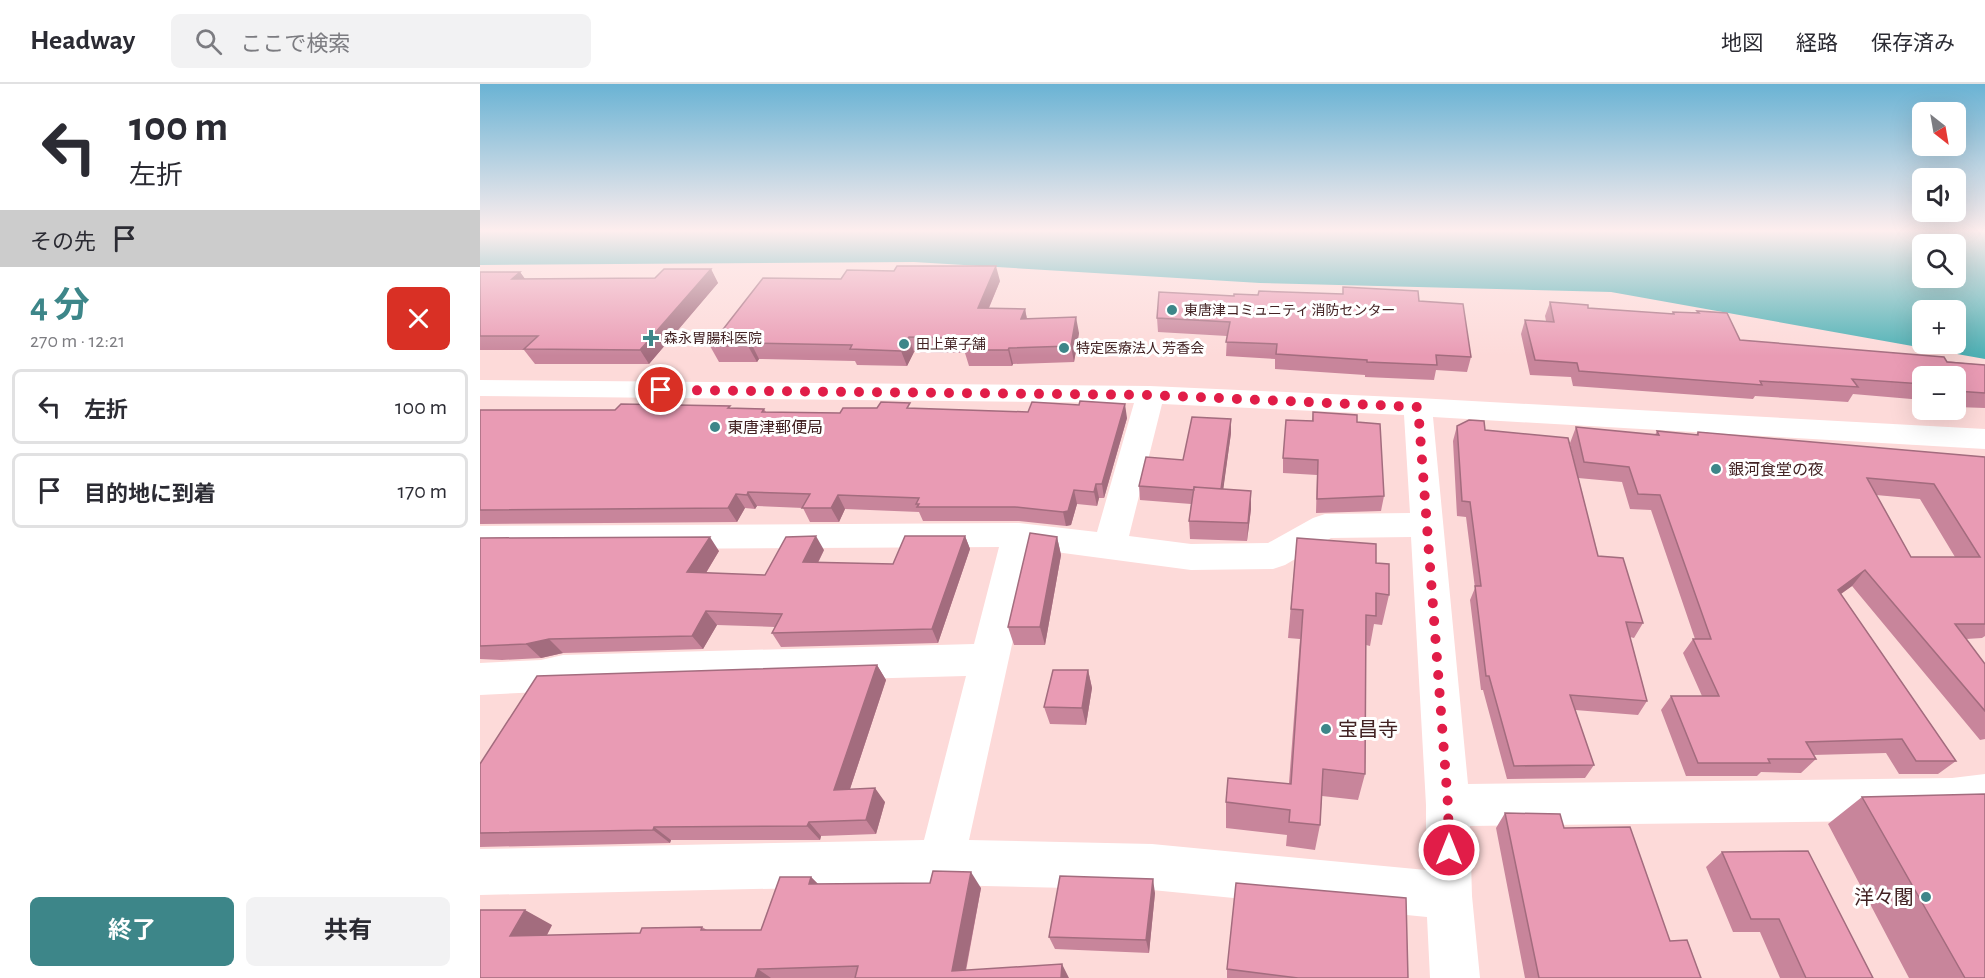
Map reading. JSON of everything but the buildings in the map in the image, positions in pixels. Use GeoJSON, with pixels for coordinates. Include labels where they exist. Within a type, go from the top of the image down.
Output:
{"type":"FeatureCollection","features":[{"type":"Feature","properties":{"kind":"street"},"geometry":{"type":"LineString","coordinates":[[480,388],[1150,395],[1418,407],[1985,439]]}},
{"type":"Feature","properties":{"kind":"street"},"geometry":{"type":"LineString","coordinates":[[1109,548],[1150,395]]}},
{"type":"Feature","properties":{"kind":"street"},"geometry":{"type":"LineString","coordinates":[[1418,407],[1448,805],[1449,896],[1455,978]]}},
{"type":"Feature","properties":{"kind":"street"},"geometry":{"type":"LineString","coordinates":[[480,538],[1019,535],[1191,557],[1273,556],[1325,526],[1426,525]]}},
{"type":"Feature","properties":{"kind":"street"},"geometry":{"type":"LineString","coordinates":[[941,862],[1019,535]]}},
{"type":"Feature","properties":{"kind":"street"},"geometry":{"type":"LineString","coordinates":[[480,679],[541,676],[563,671],[989,659]]}},
{"type":"Feature","properties":{"kind":"street"},"geometry":{"type":"LineString","coordinates":[[516,713],[541,676]]}},
{"type":"Feature","properties":{"kind":"street"},"geometry":{"type":"LineString","coordinates":[[1448,805],[1952,799],[1985,794]]}},
{"type":"Feature","properties":{"kind":"street"},"geometry":{"type":"LineString","coordinates":[[480,872],[941,862],[1152,867],[1449,896]]}},
{"type":"Feature","properties":{"kind":"water"},"geometry":{"type":"Polygon","coordinates":[[[1091,273],[1912,273],[1912,288],[1966,288],[1966,273],[1985,273],[1985,359],[1957,354],[1966,354],[1966,300],[1912,300],[1912,346],[1611,292],[1260,283],[1091,273]]]}},
{"type":"Feature","properties":{"kind":"place","name":"東唐津コミュニティ 消防センター"},"geometry":{"type":"Point","coordinates":[1172,310]}},
{"type":"Feature","properties":{"kind":"place","name":"森永胃腸科医院"},"geometry":{"type":"Point","coordinates":[651,338]}},
{"type":"Feature","properties":{"kind":"place","name":"田上菓子舗"},"geometry":{"type":"Point","coordinates":[904,344]}},
{"type":"Feature","properties":{"kind":"place","name":"特定医療法人 芳香会"},"geometry":{"type":"Point","coordinates":[1064,348]}},
{"type":"Feature","properties":{"kind":"place","name":"東唐津郵便局"},"geometry":{"type":"Point","coordinates":[715,427]}},
{"type":"Feature","properties":{"kind":"place","name":"銀河食堂の夜"},"geometry":{"type":"Point","coordinates":[1716,469]}},
{"type":"Feature","properties":{"kind":"place","name":"宝昌寺"},"geometry":{"type":"Point","coordinates":[1326,729]}},
{"type":"Feature","properties":{"kind":"place","name":"洋々閣"},"geometry":{"type":"Point","coordinates":[1926,897]}},
{"type":"Feature","properties":{"kind":"route"},"geometry":{"type":"LineString","coordinates":[[661,390],[1150,395],[1418,407],[1448,805],[1449,850]]}}]}
